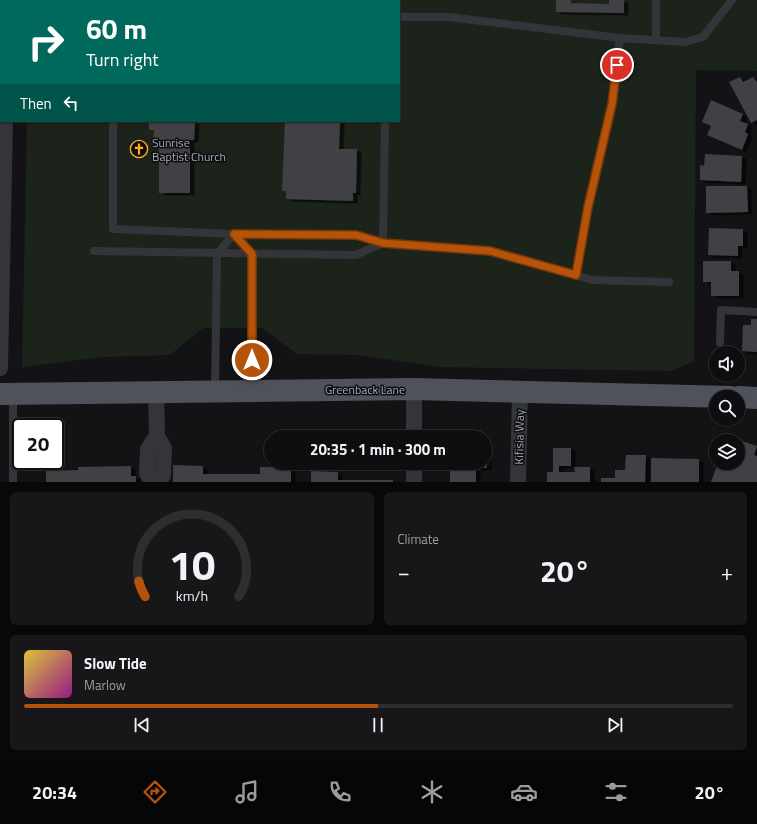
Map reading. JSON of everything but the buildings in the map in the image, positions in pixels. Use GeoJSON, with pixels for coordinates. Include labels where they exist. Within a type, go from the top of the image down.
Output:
{"type":"FeatureCollection","features":[{"type":"Feature","properties":{"kind":"main road","name":"Greenback Lane"},"geometry":{"type":"LineString","coordinates":[[7,394],[215,390],[414,389],[709,396]]}},
{"type":"Feature","properties":{"kind":"main road"},"geometry":{"type":"LineString","coordinates":[[745,397],[757,398]]}},
{"type":"Feature","properties":{"kind":"street"},"geometry":{"type":"LineString","coordinates":[[0,368],[4,122]]}},
{"type":"Feature","properties":{"kind":"street"},"geometry":{"type":"LineString","coordinates":[[414,389],[414,430]]}},
{"type":"Feature","properties":{"kind":"street"},"geometry":{"type":"LineString","coordinates":[[156,391],[157,436],[164,448],[163,475],[158,482]]}},
{"type":"Feature","properties":{"kind":"street","name":"Kifisia Way"},"geometry":{"type":"LineString","coordinates":[[518,482],[520,392]]}},
{"type":"Feature","properties":{"kind":"street"},"geometry":{"type":"LineString","coordinates":[[152,482],[147,473],[148,449],[157,436]]}},
{"type":"Feature","properties":{"kind":"street"},"geometry":{"type":"LineString","coordinates":[[414,470],[414,482]]}},
{"type":"Feature","properties":{"kind":"lane"},"geometry":{"type":"LineString","coordinates":[[656,0],[656,40]]}},
{"type":"Feature","properties":{"kind":"lane"},"geometry":{"type":"LineString","coordinates":[[400,17],[449,17],[620,38],[685,42],[703,37],[732,0]]}},
{"type":"Feature","properties":{"kind":"lane"},"geometry":{"type":"LineString","coordinates":[[576,275],[588,207],[612,104],[620,38]]}},
{"type":"Feature","properties":{"kind":"lane"},"geometry":{"type":"LineString","coordinates":[[113,122],[113,229],[234,234],[356,235],[383,243],[490,251],[592,280],[669,282]]}},
{"type":"Feature","properties":{"kind":"lane"},"geometry":{"type":"LineString","coordinates":[[383,243],[385,122]]}},
{"type":"Feature","properties":{"kind":"lane"},"geometry":{"type":"LineString","coordinates":[[215,390],[217,254],[234,234]]}},
{"type":"Feature","properties":{"kind":"lane"},"geometry":{"type":"LineString","coordinates":[[234,234],[252,254],[252,390]]}},
{"type":"Feature","properties":{"kind":"lane"},"geometry":{"type":"LineString","coordinates":[[94,251],[356,255],[383,243]]}},
{"type":"Feature","properties":{"kind":"lane"},"geometry":{"type":"LineString","coordinates":[[720,343],[721,310],[757,312]]}},
{"type":"Feature","properties":{"kind":"lane"},"geometry":{"type":"LineString","coordinates":[[7,394],[13,482]]}},
{"type":"Feature","properties":{"kind":"shaded area"},"geometry":{"type":"Polygon","coordinates":[[[400,0],[757,0],[757,71],[696,70],[694,361],[672,371],[441,367],[357,355],[297,354],[262,328],[203,328],[170,355],[103,357],[22,367],[27,122],[400,122],[400,0]]]}},
{"type":"Feature","properties":{"kind":"place","name":"Sunrise Baptist Church"},"geometry":{"type":"Point","coordinates":[139,149]}},
{"type":"Feature","properties":{"kind":"route"},"geometry":{"type":"LineString","coordinates":[[252,360],[252,254],[234,234],[356,235],[383,243],[490,251],[576,275],[588,207],[612,104],[617,65]]}}]}
